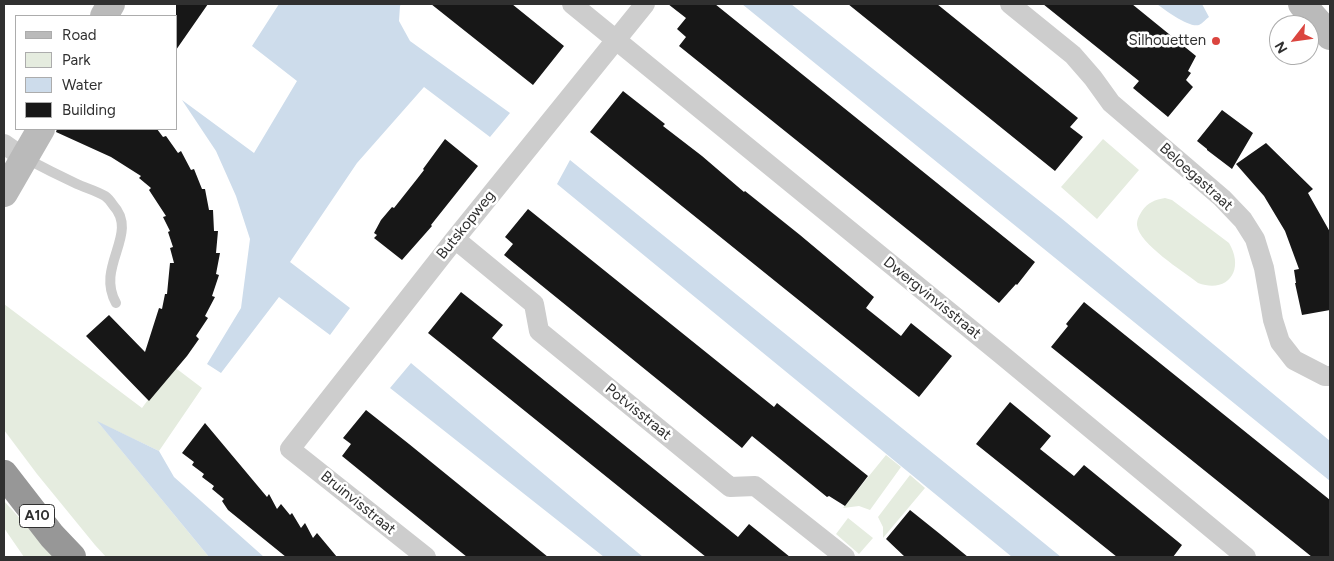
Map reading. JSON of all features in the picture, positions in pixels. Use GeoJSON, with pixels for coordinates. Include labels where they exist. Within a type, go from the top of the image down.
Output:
{"type":"FeatureCollection","features":[{"type":"Feature","properties":{"kind":"highway","name":"A10"},"geometry":{"type":"LineString","coordinates":[[4,474],[52,536],[72,557]]}},
{"type":"Feature","properties":{"kind":"street"},"geometry":{"type":"LineString","coordinates":[[105,15],[111,4]]}},
{"type":"Feature","properties":{"kind":"street","name":"Dwergvinvisstraat"},"geometry":{"type":"LineString","coordinates":[[572,4],[1246,557]]}},
{"type":"Feature","properties":{"kind":"street","name":"Butskopweg"},"geometry":{"type":"LineString","coordinates":[[290,449],[455,239],[645,4]]}},
{"type":"Feature","properties":{"kind":"street","name":"Beloegastraat"},"geometry":{"type":"LineString","coordinates":[[1010,4],[1073,55],[1111,103],[1222,198],[1243,220],[1255,239],[1264,268],[1273,320],[1280,342],[1294,360],[1325,376],[1330,376]]}},
{"type":"Feature","properties":{"kind":"street"},"geometry":{"type":"LineString","coordinates":[[1302,4],[1330,36]]}},
{"type":"Feature","properties":{"kind":"street"},"geometry":{"type":"LineString","coordinates":[[4,193],[14,151],[40,130]]}},
{"type":"Feature","properties":{"kind":"street","name":"Potvisstraat"},"geometry":{"type":"LineString","coordinates":[[455,239],[534,304],[539,331],[585,369],[730,487],[755,486],[845,557]]}},
{"type":"Feature","properties":{"kind":"street","name":"Bruinvisstraat"},"geometry":{"type":"LineString","coordinates":[[290,449],[426,557]]}},
{"type":"Feature","properties":{"kind":"lane"},"geometry":{"type":"LineString","coordinates":[[14,151],[50,172],[106,197],[118,210],[123,220],[123,230],[111,270],[110,282],[112,294],[116,302]]}},
{"type":"Feature","properties":{"kind":"green space"},"geometry":{"type":"Polygon","coordinates":[[[1103,139],[1139,170],[1097,219],[1061,187],[1103,139]]]}},
{"type":"Feature","properties":{"kind":"green space"},"geometry":{"type":"Polygon","coordinates":[[[1165,198],[1172,200],[1229,243],[1235,262],[1231,277],[1225,282],[1209,286],[1198,283],[1153,249],[1145,240],[1137,225],[1138,218],[1147,205],[1165,198]]]}},
{"type":"Feature","properties":{"kind":"green space"},"geometry":{"type":"Polygon","coordinates":[[[4,304],[142,408],[173,366],[202,388],[159,451],[98,422],[209,557],[106,557],[37,474],[4,430],[4,304]]]}},
{"type":"Feature","properties":{"kind":"green space"},"geometry":{"type":"Polygon","coordinates":[[[886,455],[901,467],[870,510],[859,506],[843,508],[886,455]]]}},
{"type":"Feature","properties":{"kind":"green space"},"geometry":{"type":"Polygon","coordinates":[[[910,475],[925,488],[883,538],[883,527],[878,517],[910,475]]]}},
{"type":"Feature","properties":{"kind":"green space"},"geometry":{"type":"Polygon","coordinates":[[[4,501],[55,557],[24,557],[4,528],[4,501]]]}},
{"type":"Feature","properties":{"kind":"green space"},"geometry":{"type":"Polygon","coordinates":[[[848,518],[873,538],[859,554],[836,534],[848,518]]]}},
{"type":"Feature","properties":{"kind":"water"},"geometry":{"type":"Polygon","coordinates":[[[279,4],[401,4],[399,21],[410,41],[510,113],[490,137],[424,87],[357,163],[290,262],[350,308],[330,335],[279,297],[221,373],[207,364],[241,308],[250,239],[236,196],[216,151],[182,100],[254,153],[297,81],[252,46],[279,4]]]}},
{"type":"Feature","properties":{"kind":"water"},"geometry":{"type":"Polygon","coordinates":[[[742,4],[791,4],[1061,218],[1330,441],[1330,481],[742,4]]]}},
{"type":"Feature","properties":{"kind":"water"},"geometry":{"type":"Polygon","coordinates":[[[1157,4],[1202,4],[1209,17],[1199,25],[1189,24],[1157,4]]]}},
{"type":"Feature","properties":{"kind":"water"},"geometry":{"type":"Polygon","coordinates":[[[570,160],[1061,557],[1012,557],[557,184],[570,160]]]}},
{"type":"Feature","properties":{"kind":"water"},"geometry":{"type":"Polygon","coordinates":[[[411,363],[643,557],[604,557],[390,388],[411,363]]]}},
{"type":"Feature","properties":{"kind":"water"},"geometry":{"type":"Polygon","coordinates":[[[97,421],[159,451],[174,477],[264,557],[209,557],[97,421]]]}},
{"type":"Feature","properties":{"kind":"building"},"geometry":{"type":"Polygon","coordinates":[[[176,4],[208,4],[178,47],[178,15],[176,15],[176,4]]]}},
{"type":"Feature","properties":{"kind":"building"},"geometry":{"type":"Polygon","coordinates":[[[431,4],[512,4],[564,46],[533,85],[431,4]]]}},
{"type":"Feature","properties":{"kind":"building"},"geometry":{"type":"Polygon","coordinates":[[[668,4],[715,4],[1035,262],[1017,285],[999,303],[679,46],[686,37],[677,29],[686,18],[668,4]]]}},
{"type":"Feature","properties":{"kind":"building"},"geometry":{"type":"Polygon","coordinates":[[[848,4],[937,4],[1078,118],[1070,127],[1083,137],[1055,171],[848,4]]]}},
{"type":"Feature","properties":{"kind":"building"},"geometry":{"type":"Polygon","coordinates":[[[1043,4],[1132,4],[1196,56],[1188,71],[1191,73],[1186,80],[1193,87],[1168,117],[1133,88],[1139,81],[1043,4]]]}},
{"type":"Feature","properties":{"kind":"building"},"geometry":{"type":"Polygon","coordinates":[[[623,91],[665,124],[663,126],[800,235],[874,297],[866,308],[901,336],[911,323],[952,356],[919,397],[590,132],[623,91]]]}},
{"type":"Feature","properties":{"kind":"building"},"geometry":{"type":"Polygon","coordinates":[[[1222,110],[1253,133],[1232,169],[1197,141],[1222,110]]]}},
{"type":"Feature","properties":{"kind":"building"},"geometry":{"type":"Polygon","coordinates":[[[57,130],[158,130],[163,137],[166,136],[178,153],[181,151],[191,170],[194,169],[202,189],[205,189],[209,210],[213,210],[214,231],[218,231],[216,253],[220,253],[216,274],[219,275],[212,296],[215,297],[205,316],[208,318],[196,336],[199,339],[187,356],[149,401],[86,336],[109,315],[145,352],[159,308],[162,309],[165,294],[167,294],[170,263],[174,263],[170,248],[173,247],[168,232],[170,231],[163,217],[166,216],[149,190],[151,188],[139,178],[141,176],[111,157],[56,132],[57,130]]]}},
{"type":"Feature","properties":{"kind":"building"},"geometry":{"type":"Polygon","coordinates":[[[445,139],[478,166],[432,226],[402,260],[374,238],[377,235],[374,233],[381,220],[392,207],[394,208],[417,179],[445,139]]]}},
{"type":"Feature","properties":{"kind":"building"},"geometry":{"type":"Polygon","coordinates":[[[1266,143],[1313,189],[1308,193],[1330,232],[1330,310],[1302,315],[1294,270],[1299,269],[1285,231],[1264,196],[1236,164],[1266,143]]]}},
{"type":"Feature","properties":{"kind":"building"},"geometry":{"type":"Polygon","coordinates":[[[528,209],[774,407],[777,403],[868,476],[845,506],[829,496],[827,497],[752,436],[742,448],[504,255],[513,244],[505,237],[528,209]]]}},
{"type":"Feature","properties":{"kind":"building"},"geometry":{"type":"Polygon","coordinates":[[[461,292],[503,325],[492,338],[738,537],[749,524],[790,557],[706,557],[428,333],[461,292]]]}},
{"type":"Feature","properties":{"kind":"building"},"geometry":{"type":"Polygon","coordinates":[[[1084,302],[1330,500],[1330,557],[1312,557],[1051,347],[1068,326],[1066,324],[1084,302]]]}},
{"type":"Feature","properties":{"kind":"building"},"geometry":{"type":"Polygon","coordinates":[[[1010,402],[1051,436],[1040,449],[1074,476],[1084,465],[1182,545],[1173,557],[1117,557],[976,444],[1010,402]]]}},
{"type":"Feature","properties":{"kind":"building"},"geometry":{"type":"Polygon","coordinates":[[[366,410],[548,557],[467,557],[385,491],[342,456],[351,444],[343,438],[366,410]]]}},
{"type":"Feature","properties":{"kind":"building"},"geometry":{"type":"Polygon","coordinates":[[[205,423],[267,497],[269,494],[277,509],[281,504],[290,515],[292,513],[301,528],[305,523],[313,538],[317,533],[337,557],[286,557],[228,510],[222,501],[224,499],[212,489],[214,486],[202,477],[204,474],[192,465],[194,462],[182,453],[205,423]]]}},
{"type":"Feature","properties":{"kind":"building"},"geometry":{"type":"Polygon","coordinates":[[[910,510],[968,557],[905,557],[886,539],[910,510]]]}},
{"type":"Feature","properties":{"kind":"place","name":"Silhouetten"},"geometry":{"type":"Point","coordinates":[1216,41]}}]}
